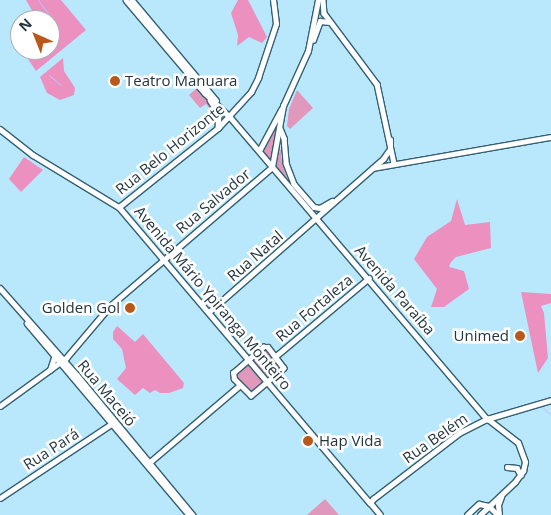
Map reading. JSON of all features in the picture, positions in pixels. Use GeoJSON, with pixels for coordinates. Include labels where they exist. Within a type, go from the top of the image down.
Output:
{"type":"FeatureCollection","features":[{"type":"Feature","properties":{"kind":"main road"},"geometry":{"type":"LineString","coordinates":[[126,0],[147,28],[205,93],[220,106]]}},
{"type":"Feature","properties":{"kind":"main road"},"geometry":{"type":"LineString","coordinates":[[132,0],[220,106]]}},
{"type":"Feature","properties":{"kind":"main road","name":"Rua Belo Horizonte"},"geometry":{"type":"LineString","coordinates":[[119,206],[218,128],[251,92],[258,78],[276,24],[273,0]]}},
{"type":"Feature","properties":{"kind":"main road"},"geometry":{"type":"LineString","coordinates":[[308,51],[316,18],[318,0]]}},
{"type":"Feature","properties":{"kind":"main road"},"geometry":{"type":"LineString","coordinates":[[322,3],[331,23],[377,84],[394,163]]}},
{"type":"Feature","properties":{"kind":"main road"},"geometry":{"type":"LineString","coordinates":[[259,151],[283,106],[320,21],[331,23]]}},
{"type":"Feature","properties":{"kind":"main road"},"geometry":{"type":"LineString","coordinates":[[205,93],[219,114],[218,128]]}},
{"type":"Feature","properties":{"kind":"main road","name":"Avenida Paraíba"},"geometry":{"type":"LineString","coordinates":[[220,106],[369,278],[487,419],[518,443],[525,458],[525,466],[521,475]]}},
{"type":"Feature","properties":{"kind":"main road"},"geometry":{"type":"LineString","coordinates":[[272,167],[283,106]]}},
{"type":"Feature","properties":{"kind":"main road"},"geometry":{"type":"LineString","coordinates":[[280,128],[284,138],[285,158],[289,173],[306,198],[314,207],[320,208],[340,195],[386,155],[390,140]]}},
{"type":"Feature","properties":{"kind":"main road","name":"Avenida Mário Ypiranga Monteiro"},"geometry":{"type":"LineString","coordinates":[[0,129],[33,155],[119,206],[380,515]]}},
{"type":"Feature","properties":{"kind":"main road"},"geometry":{"type":"LineString","coordinates":[[371,168],[551,137]]}},
{"type":"Feature","properties":{"kind":"main road","name":"Rua Salvador"},"geometry":{"type":"LineString","coordinates":[[0,406],[62,361],[110,306],[272,167]]}},
{"type":"Feature","properties":{"kind":"main road","name":"Rua Natal"},"geometry":{"type":"LineString","coordinates":[[209,312],[317,219],[340,195]]}},
{"type":"Feature","properties":{"kind":"main road","name":"Rua Fortaleza"},"geometry":{"type":"LineString","coordinates":[[276,356],[369,278]]}},
{"type":"Feature","properties":{"kind":"main road","name":"Rua Maceió"},"geometry":{"type":"LineString","coordinates":[[0,288],[189,515]]}},
{"type":"Feature","properties":{"kind":"main road","name":"Rua Maceió"},"geometry":{"type":"LineString","coordinates":[[0,293],[62,361]]}},
{"type":"Feature","properties":{"kind":"main road","name":"Rua Fortaleza"},"geometry":{"type":"LineString","coordinates":[[266,347],[276,356],[284,368],[251,396],[233,377],[233,373],[249,360],[266,347]]}},
{"type":"Feature","properties":{"kind":"main road"},"geometry":{"type":"LineString","coordinates":[[48,372],[55,355]]}},
{"type":"Feature","properties":{"kind":"main road"},"geometry":{"type":"LineString","coordinates":[[150,462],[240,385]]}},
{"type":"Feature","properties":{"kind":"main road","name":"Rua Belém"},"geometry":{"type":"LineString","coordinates":[[370,503],[451,438],[487,419],[551,400]]}},
{"type":"Feature","properties":{"kind":"main road","name":"Rua Maceió"},"geometry":{"type":"LineString","coordinates":[[114,423],[150,462],[194,515]]}},
{"type":"Feature","properties":{"kind":"main road","name":"Rua Pará"},"geometry":{"type":"LineString","coordinates":[[0,498],[114,423]]}},
{"type":"Feature","properties":{"kind":"main road"},"geometry":{"type":"LineString","coordinates":[[480,515],[521,475],[517,468],[507,467]]}},
{"type":"Feature","properties":{"kind":"main road"},"geometry":{"type":"LineString","coordinates":[[498,515],[498,505],[503,494]]}},
{"type":"Feature","properties":{"kind":"main road"},"geometry":{"type":"LineString","coordinates":[[467,515],[479,504],[489,506],[498,515]]}},
{"type":"Feature","properties":{"kind":"shaded area"},"geometry":{"type":"Polygon","coordinates":[[[26,0],[61,0],[86,30],[60,51],[60,10],[32,10],[26,0]]]}},
{"type":"Feature","properties":{"kind":"shaded area"},"geometry":{"type":"Polygon","coordinates":[[[238,0],[248,0],[267,37],[262,43],[249,37],[237,46],[238,35],[231,13],[238,0]]]}},
{"type":"Feature","properties":{"kind":"shaded area"},"geometry":{"type":"Polygon","coordinates":[[[63,58],[64,71],[75,88],[74,95],[60,100],[47,93],[40,77],[63,58]]]}},
{"type":"Feature","properties":{"kind":"shaded area"},"geometry":{"type":"Polygon","coordinates":[[[29,60],[49,60],[36,71],[29,60]]]}},
{"type":"Feature","properties":{"kind":"shaded area"},"geometry":{"type":"Polygon","coordinates":[[[198,87],[218,113],[216,125],[209,116],[213,112],[206,104],[200,108],[189,95],[198,87]]]}},
{"type":"Feature","properties":{"kind":"shaded area"},"geometry":{"type":"Polygon","coordinates":[[[297,90],[313,108],[290,129],[287,126],[289,109],[297,90]]]}},
{"type":"Feature","properties":{"kind":"shaded area"},"geometry":{"type":"Polygon","coordinates":[[[277,121],[274,148],[281,150],[282,163],[289,184],[276,167],[279,153],[274,151],[270,160],[262,153],[277,121]]]}},
{"type":"Feature","properties":{"kind":"shaded area"},"geometry":{"type":"Polygon","coordinates":[[[24,157],[43,170],[21,192],[9,179],[24,157]]]}},
{"type":"Feature","properties":{"kind":"shaded area"},"geometry":{"type":"Polygon","coordinates":[[[457,199],[465,225],[490,222],[491,248],[456,257],[449,267],[464,271],[469,289],[444,307],[431,307],[437,289],[414,259],[427,237],[451,221],[457,199]]]}},
{"type":"Feature","properties":{"kind":"shaded area"},"geometry":{"type":"Polygon","coordinates":[[[521,292],[551,294],[551,303],[541,306],[544,313],[548,358],[538,373],[521,292]]]}},
{"type":"Feature","properties":{"kind":"shaded area"},"geometry":{"type":"Polygon","coordinates":[[[117,326],[135,342],[143,334],[184,383],[183,388],[169,393],[160,393],[155,390],[150,393],[143,388],[135,395],[117,379],[126,368],[122,349],[113,339],[113,332],[117,326]]]}},
{"type":"Feature","properties":{"kind":"shaded area"},"geometry":{"type":"Polygon","coordinates":[[[266,347],[282,366],[251,393],[235,375],[266,347]]]}},
{"type":"Feature","properties":{"kind":"shaded area"},"geometry":{"type":"Polygon","coordinates":[[[325,499],[339,515],[307,515],[325,499]]]}},
{"type":"Feature","properties":{"kind":"waterway"},"geometry":{"type":"LineString","coordinates":[[38,0],[46,10]]}},
{"type":"Feature","properties":{"kind":"waterway"},"geometry":{"type":"LineString","coordinates":[[49,75],[61,85]]}},
{"type":"Feature","properties":{"kind":"waterway"},"geometry":{"type":"LineString","coordinates":[[541,406],[551,415]]}},
{"type":"Feature","properties":{"kind":"place","name":"Teatro Manuara"},"geometry":{"type":"Point","coordinates":[115,81]}},
{"type":"Feature","properties":{"kind":"place","name":"Golden Gol"},"geometry":{"type":"Point","coordinates":[130,308]}},
{"type":"Feature","properties":{"kind":"place","name":"Unimed"},"geometry":{"type":"Point","coordinates":[520,336]}},
{"type":"Feature","properties":{"kind":"place","name":"Hap Vida"},"geometry":{"type":"Point","coordinates":[308,441]}}]}
